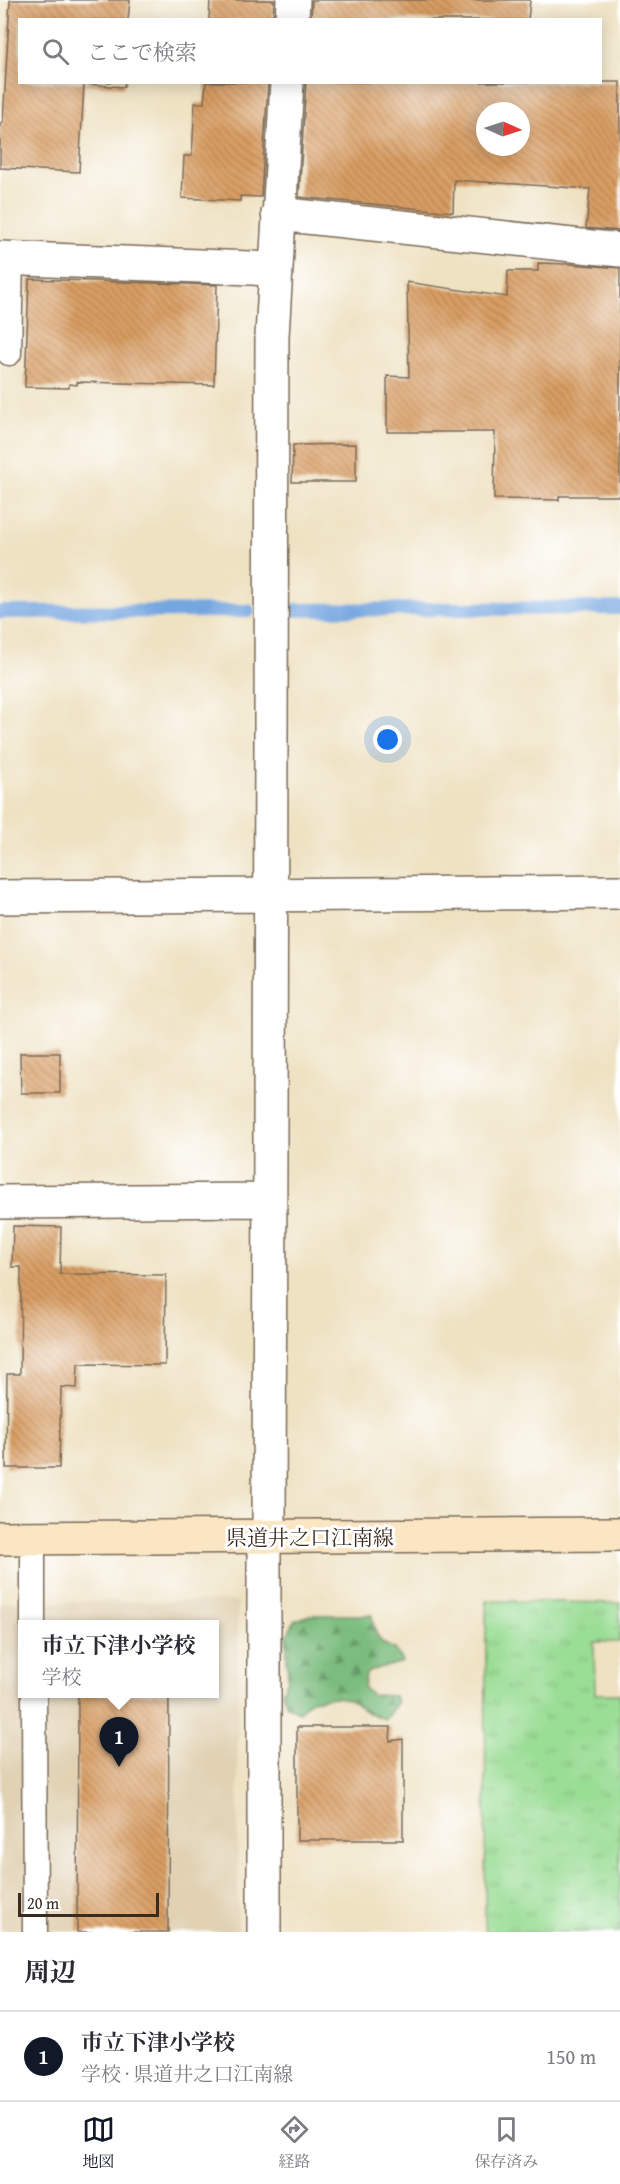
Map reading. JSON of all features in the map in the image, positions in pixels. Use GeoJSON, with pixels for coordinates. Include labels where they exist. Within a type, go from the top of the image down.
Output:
{"type":"FeatureCollection","features":[{"type":"Feature","properties":{"kind":"main road","name":"県道井之口江南線"},"geometry":{"type":"LineString","coordinates":[[0,1538],[620,1534]]}},
{"type":"Feature","properties":{"kind":"street"},"geometry":{"type":"LineString","coordinates":[[292,18],[293,0]]}},
{"type":"Feature","properties":{"kind":"street"},"geometry":{"type":"LineString","coordinates":[[264,1932],[270,1200],[272,336],[274,269],[287,84]]}},
{"type":"Feature","properties":{"kind":"street"},"geometry":{"type":"LineString","coordinates":[[278,214],[620,250]]}},
{"type":"Feature","properties":{"kind":"street"},"geometry":{"type":"LineString","coordinates":[[5,258],[274,269]]}},
{"type":"Feature","properties":{"kind":"street"},"geometry":{"type":"LineString","coordinates":[[0,897],[620,892]]}},
{"type":"Feature","properties":{"kind":"street"},"geometry":{"type":"LineString","coordinates":[[0,1202],[270,1200]]}},
{"type":"Feature","properties":{"kind":"lane"},"geometry":{"type":"LineString","coordinates":[[5,258],[9,353]]}},
{"type":"Feature","properties":{"kind":"lane"},"geometry":{"type":"LineString","coordinates":[[33,1538],[33,1620]]}},
{"type":"Feature","properties":{"kind":"lane"},"geometry":{"type":"LineString","coordinates":[[34,1698],[35,1932]]}},
{"type":"Feature","properties":{"kind":"shaded area"},"geometry":{"type":"Polygon","coordinates":[[[238,1601],[238,1932],[0,1932],[0,1602],[238,1601]]]}},
{"type":"Feature","properties":{"kind":"green space"},"geometry":{"type":"Polygon","coordinates":[[[486,1601],[620,1603],[620,1642],[594,1642],[595,1694],[620,1694],[620,1932],[485,1932],[486,1601]]]}},
{"type":"Feature","properties":{"kind":"green space"},"geometry":{"type":"Polygon","coordinates":[[[311,1615],[372,1615],[374,1627],[381,1641],[395,1649],[402,1662],[375,1669],[366,1674],[364,1688],[372,1695],[395,1696],[397,1703],[385,1719],[368,1713],[349,1699],[334,1697],[311,1700],[299,1712],[287,1706],[282,1692],[288,1679],[286,1637],[295,1620],[311,1615]]]}},
{"type":"Feature","properties":{"kind":"building"},"geometry":{"type":"Polygon","coordinates":[[[10,0],[130,0],[128,18],[18,18],[18,84],[84,84],[79,172],[0,168],[0,123],[3,123],[10,0]]]}},
{"type":"Feature","properties":{"kind":"building"},"geometry":{"type":"Polygon","coordinates":[[[210,0],[274,0],[273,18],[209,18],[210,0]]]}},
{"type":"Feature","properties":{"kind":"building"},"geometry":{"type":"Polygon","coordinates":[[[312,0],[530,0],[528,18],[311,18],[312,0]]]}},
{"type":"Feature","properties":{"kind":"building"},"geometry":{"type":"Polygon","coordinates":[[[602,82],[620,82],[620,231],[586,228],[590,189],[454,180],[453,212],[299,197],[306,84],[602,84],[602,82]]]}},
{"type":"Feature","properties":{"kind":"building"},"geometry":{"type":"Polygon","coordinates":[[[84,84],[125,84],[124,87],[84,84]]]}},
{"type":"Feature","properties":{"kind":"building"},"geometry":{"type":"Polygon","coordinates":[[[206,84],[268,84],[261,197],[240,196],[240,201],[182,198],[184,156],[192,156],[195,103],[204,103],[206,84]]]}},
{"type":"Feature","properties":{"kind":"building"},"geometry":{"type":"Polygon","coordinates":[[[538,263],[620,268],[620,496],[559,496],[559,500],[494,499],[495,432],[387,432],[387,376],[409,377],[407,282],[507,297],[508,271],[538,271],[538,263]]]}},
{"type":"Feature","properties":{"kind":"building"},"geometry":{"type":"Polygon","coordinates":[[[29,279],[217,285],[214,385],[77,382],[77,385],[69,384],[69,388],[25,387],[29,279]]]}},
{"type":"Feature","properties":{"kind":"building"},"geometry":{"type":"Polygon","coordinates":[[[356,444],[356,482],[292,482],[293,445],[356,444]]]}},
{"type":"Feature","properties":{"kind":"building"},"geometry":{"type":"Polygon","coordinates":[[[20,1053],[60,1053],[60,1093],[21,1093],[20,1053]]]}},
{"type":"Feature","properties":{"kind":"building"},"geometry":{"type":"Polygon","coordinates":[[[13,1226],[61,1227],[60,1274],[166,1275],[165,1365],[78,1364],[77,1388],[61,1387],[59,1468],[6,1468],[7,1374],[20,1374],[21,1267],[12,1267],[13,1226]]]}},
{"type":"Feature","properties":{"kind":"building"},"geometry":{"type":"Polygon","coordinates":[[[78,1698],[169,1698],[168,1932],[77,1932],[78,1698]]]}},
{"type":"Feature","properties":{"kind":"building"},"geometry":{"type":"Polygon","coordinates":[[[297,1727],[391,1727],[390,1741],[403,1739],[403,1840],[297,1840],[297,1727]]]}},
{"type":"Feature","properties":{"kind":"waterway"},"geometry":{"type":"LineString","coordinates":[[289,610],[620,608]]}},
{"type":"Feature","properties":{"kind":"waterway"},"geometry":{"type":"LineString","coordinates":[[0,612],[248,611]]}},
{"type":"Feature","properties":{"kind":"place","name":"市立下津小学校"},"geometry":{"type":"Point","coordinates":[119,1767]}}]}
